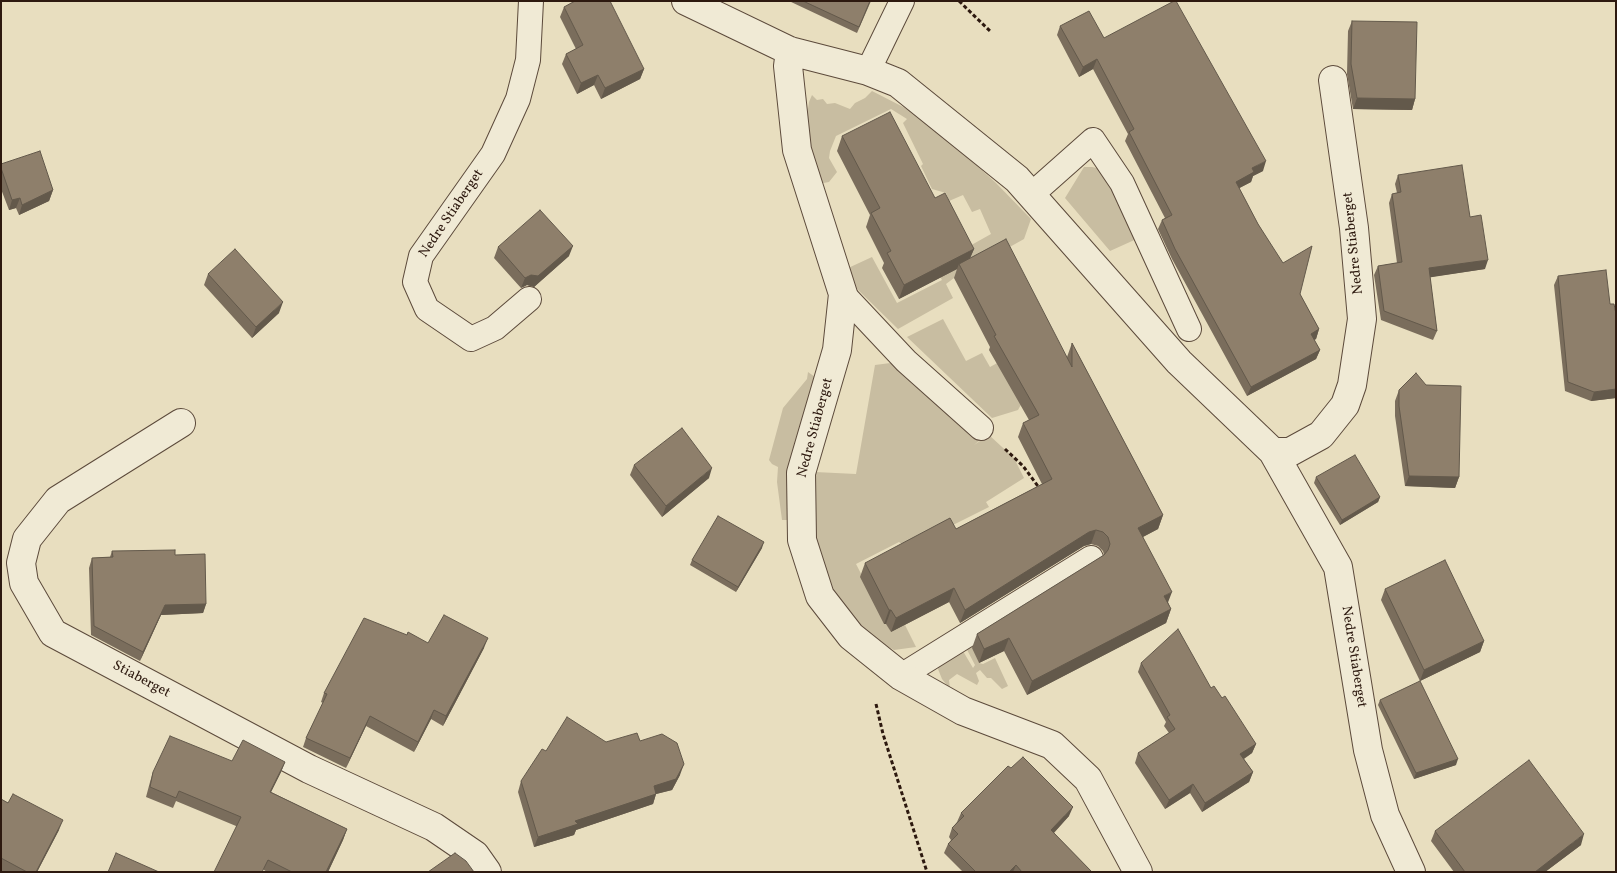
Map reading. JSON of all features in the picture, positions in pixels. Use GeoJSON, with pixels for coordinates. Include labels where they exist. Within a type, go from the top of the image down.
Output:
{"type":"FeatureCollection","features":[{"type":"Feature","properties":{"kind":"street","name":"Nedre Stiaberget"},"geometry":{"type":"LineString","coordinates":[[686,1],[790,51],[868,71],[898,83],[1017,179],[1179,362],[1273,452],[1338,567],[1368,750],[1385,815],[1411,872]]}},
{"type":"Feature","properties":{"kind":"street","name":"Nedre Stiaberget"},"geometry":{"type":"LineString","coordinates":[[790,51],[788,66],[797,150],[843,294],[837,350],[801,473],[802,540],[820,596],[851,636],[901,676],[963,711],[1052,745],[1088,779],[1138,872]]}},
{"type":"Feature","properties":{"kind":"street","name":"Nedre Stiaberget"},"geometry":{"type":"LineString","coordinates":[[1273,452],[1290,452],[1321,435],[1345,405],[1352,385],[1362,319],[1354,228],[1333,80]]}},
{"type":"Feature","properties":{"kind":"street","name":"Stiaberget"},"geometry":{"type":"LineString","coordinates":[[181,423],[58,500],[27,539],[21,563],[24,583],[53,633],[309,768],[434,827],[475,855],[487,872]]}},
{"type":"Feature","properties":{"kind":"lane","name":"Nedre Stiaberget"},"geometry":{"type":"LineString","coordinates":[[529,299],[495,328],[471,339],[428,309],[415,282],[421,256],[493,154],[518,99],[528,60],[531,1]]}},
{"type":"Feature","properties":{"kind":"lane"},"geometry":{"type":"LineString","coordinates":[[868,71],[902,1]]}},
{"type":"Feature","properties":{"kind":"lane"},"geometry":{"type":"LineString","coordinates":[[1031,194],[1093,140],[1122,183],[1189,329]]}},
{"type":"Feature","properties":{"kind":"lane","name":"Nedre Stiaberget"},"geometry":{"type":"LineString","coordinates":[[843,294],[906,361],[981,428]]}},
{"type":"Feature","properties":{"kind":"lane"},"geometry":{"type":"LineString","coordinates":[[901,676],[1092,558]]}},
{"type":"Feature","properties":{"kind":"path"},"geometry":{"type":"LineString","coordinates":[[959,1],[991,32]]}},
{"type":"Feature","properties":{"kind":"path"},"geometry":{"type":"LineString","coordinates":[[1023,466],[1046,496]]}},
{"type":"Feature","properties":{"kind":"path"},"geometry":{"type":"LineString","coordinates":[[864,647],[883,734],[927,872]]}},
{"type":"Feature","properties":{"kind":"shaded area"},"geometry":{"type":"Polygon","coordinates":[[[872,91],[911,111],[952,143],[996,183],[1031,219],[1024,239],[946,284],[953,298],[898,329],[853,285],[846,269],[872,257],[897,303],[942,280],[934,266],[991,234],[980,209],[972,212],[963,195],[949,201],[946,193],[932,189],[921,166],[923,164],[903,123],[907,119],[891,109],[836,136],[829,158],[837,172],[829,182],[818,184],[810,158],[807,115],[812,95],[817,100],[823,99],[827,104],[835,103],[850,109],[872,91]]]}},
{"type":"Feature","properties":{"kind":"shaded area"},"geometry":{"type":"Polygon","coordinates":[[[1084,167],[1107,170],[1141,237],[1110,251],[1065,198],[1084,167]]]}},
{"type":"Feature","properties":{"kind":"shaded area"},"geometry":{"type":"Polygon","coordinates":[[[943,319],[966,361],[982,353],[990,367],[999,362],[1023,401],[1018,410],[992,418],[907,337],[943,319]]]}},
{"type":"Feature","properties":{"kind":"shaded area"},"geometry":{"type":"Polygon","coordinates":[[[906,361],[985,436],[974,445],[989,435],[1014,458],[1024,478],[986,502],[989,507],[945,529],[903,545],[899,542],[856,564],[891,632],[905,625],[916,647],[894,650],[872,638],[852,618],[832,588],[819,559],[811,507],[815,472],[856,474],[875,365],[906,361]]]}},
{"type":"Feature","properties":{"kind":"shaded area"},"geometry":{"type":"Polygon","coordinates":[[[808,372],[815,377],[791,520],[782,520],[777,482],[778,467],[769,460],[783,408],[807,379],[808,372]]]}},
{"type":"Feature","properties":{"kind":"shaded area"},"geometry":{"type":"Polygon","coordinates":[[[981,633],[974,651],[979,663],[983,664],[995,658],[1008,686],[1002,689],[980,670],[976,673],[979,681],[977,685],[957,674],[949,680],[950,689],[942,679],[938,669],[941,660],[960,646],[973,668],[975,665],[964,644],[981,633]]]}},
{"type":"Feature","properties":{"kind":"building"},"geometry":{"type":"Polygon","coordinates":[[[575,1],[610,1],[644,69],[605,88],[598,75],[581,83],[566,54],[583,45],[564,7],[575,1]]]}},
{"type":"Feature","properties":{"kind":"building"},"geometry":{"type":"Polygon","coordinates":[[[803,1],[870,1],[859,27],[803,1]]]}},
{"type":"Feature","properties":{"kind":"building"},"geometry":{"type":"Polygon","coordinates":[[[1176,1],[1266,161],[1252,168],[1254,172],[1236,182],[1258,224],[1283,263],[1312,246],[1300,294],[1319,329],[1311,334],[1320,350],[1251,387],[1175,249],[1162,220],[1172,215],[1129,132],[1134,129],[1097,59],[1083,67],[1060,26],[1089,11],[1104,38],[1176,1]]]}},
{"type":"Feature","properties":{"kind":"building"},"geometry":{"type":"Polygon","coordinates":[[[1352,21],[1417,22],[1415,99],[1357,98],[1351,64],[1352,21]]]}},
{"type":"Feature","properties":{"kind":"building"},"geometry":{"type":"Polygon","coordinates":[[[890,112],[935,198],[945,193],[974,249],[904,285],[887,253],[891,251],[871,213],[880,208],[842,136],[890,112]]]}},
{"type":"Feature","properties":{"kind":"building"},"geometry":{"type":"Polygon","coordinates":[[[40,151],[53,190],[22,205],[20,198],[12,200],[1,164],[40,151]]]}},
{"type":"Feature","properties":{"kind":"building"},"geometry":{"type":"Polygon","coordinates":[[[1462,165],[1470,217],[1481,215],[1488,260],[1429,268],[1437,331],[1384,311],[1378,266],[1402,262],[1392,194],[1401,192],[1398,175],[1462,165]]]}},
{"type":"Feature","properties":{"kind":"building"},"geometry":{"type":"Polygon","coordinates":[[[540,210],[573,246],[538,276],[531,275],[525,278],[498,247],[540,210]]]}},
{"type":"Feature","properties":{"kind":"building"},"geometry":{"type":"Polygon","coordinates":[[[1006,239],[1072,367],[1072,343],[1163,515],[1138,528],[1172,592],[1164,596],[1171,609],[1032,681],[1009,638],[984,649],[977,634],[1104,555],[1110,544],[1108,537],[1103,532],[1096,530],[1089,532],[965,610],[954,588],[896,618],[891,610],[889,610],[865,563],[950,518],[956,529],[1052,479],[1023,423],[1039,415],[994,336],[996,335],[959,264],[1006,239]]]}},
{"type":"Feature","properties":{"kind":"building"},"geometry":{"type":"Polygon","coordinates":[[[235,249],[283,302],[256,327],[208,274],[235,249]]]}},
{"type":"Feature","properties":{"kind":"building"},"geometry":{"type":"Polygon","coordinates":[[[1606,270],[1610,304],[1614,304],[1616,314],[1616,389],[1594,392],[1568,382],[1558,276],[1606,270]]]}},
{"type":"Feature","properties":{"kind":"building"},"geometry":{"type":"Polygon","coordinates":[[[1416,373],[1426,385],[1461,386],[1459,477],[1409,476],[1399,406],[1399,390],[1416,373]]]}},
{"type":"Feature","properties":{"kind":"building"},"geometry":{"type":"Polygon","coordinates":[[[682,428],[712,468],[666,506],[634,465],[682,428]]]}},
{"type":"Feature","properties":{"kind":"building"},"geometry":{"type":"Polygon","coordinates":[[[1355,455],[1380,497],[1342,520],[1316,477],[1355,455]]]}},
{"type":"Feature","properties":{"kind":"building"},"geometry":{"type":"Polygon","coordinates":[[[718,516],[764,542],[738,587],[692,560],[718,516]]]}},
{"type":"Feature","properties":{"kind":"building"},"geometry":{"type":"Polygon","coordinates":[[[175,550],[175,555],[205,554],[206,604],[165,605],[143,652],[94,626],[92,558],[113,557],[112,551],[175,550]]]}},
{"type":"Feature","properties":{"kind":"building"},"geometry":{"type":"Polygon","coordinates":[[[1445,560],[1484,641],[1424,670],[1385,589],[1445,560]]]}},
{"type":"Feature","properties":{"kind":"building"},"geometry":{"type":"Polygon","coordinates":[[[444,615],[488,638],[446,716],[434,710],[418,742],[370,716],[350,758],[306,738],[327,694],[324,693],[364,618],[407,635],[408,632],[428,643],[444,615]]]}},
{"type":"Feature","properties":{"kind":"building"},"geometry":{"type":"Polygon","coordinates":[[[1178,629],[1211,688],[1214,686],[1222,698],[1225,696],[1256,744],[1240,754],[1253,772],[1205,803],[1193,784],[1169,800],[1138,753],[1175,729],[1167,717],[1170,715],[1141,663],[1178,629]]]}},
{"type":"Feature","properties":{"kind":"building"},"geometry":{"type":"Polygon","coordinates":[[[1420,681],[1458,759],[1416,773],[1380,700],[1420,681]]]}},
{"type":"Feature","properties":{"kind":"building"},"geometry":{"type":"Polygon","coordinates":[[[567,717],[606,742],[637,733],[640,741],[662,734],[677,743],[684,764],[676,779],[654,786],[656,794],[575,821],[578,824],[538,837],[521,781],[542,749],[546,751],[567,717]]]}},
{"type":"Feature","properties":{"kind":"building"},"geometry":{"type":"Polygon","coordinates":[[[170,736],[232,761],[243,740],[285,762],[270,792],[347,829],[326,872],[292,872],[268,860],[262,872],[214,872],[241,817],[179,791],[176,798],[150,787],[153,772],[170,736]]]}},
{"type":"Feature","properties":{"kind":"building"},"geometry":{"type":"Polygon","coordinates":[[[1023,757],[1073,807],[1051,830],[1092,872],[1022,872],[1016,865],[1009,872],[976,872],[948,844],[958,834],[952,828],[964,816],[961,813],[1008,766],[1011,768],[1023,757]]]}},
{"type":"Feature","properties":{"kind":"building"},"geometry":{"type":"Polygon","coordinates":[[[1529,760],[1584,834],[1535,872],[1465,872],[1435,831],[1529,760]]]}},
{"type":"Feature","properties":{"kind":"building"},"geometry":{"type":"Polygon","coordinates":[[[13,794],[63,820],[36,872],[27,872],[1,858],[1,799],[8,803],[13,794]]]}},
{"type":"Feature","properties":{"kind":"building"},"geometry":{"type":"Polygon","coordinates":[[[116,853],[159,872],[108,872],[116,853]]]}},
{"type":"Feature","properties":{"kind":"building"},"geometry":{"type":"Polygon","coordinates":[[[455,853],[466,861],[474,872],[428,872],[455,853]]]}}]}
